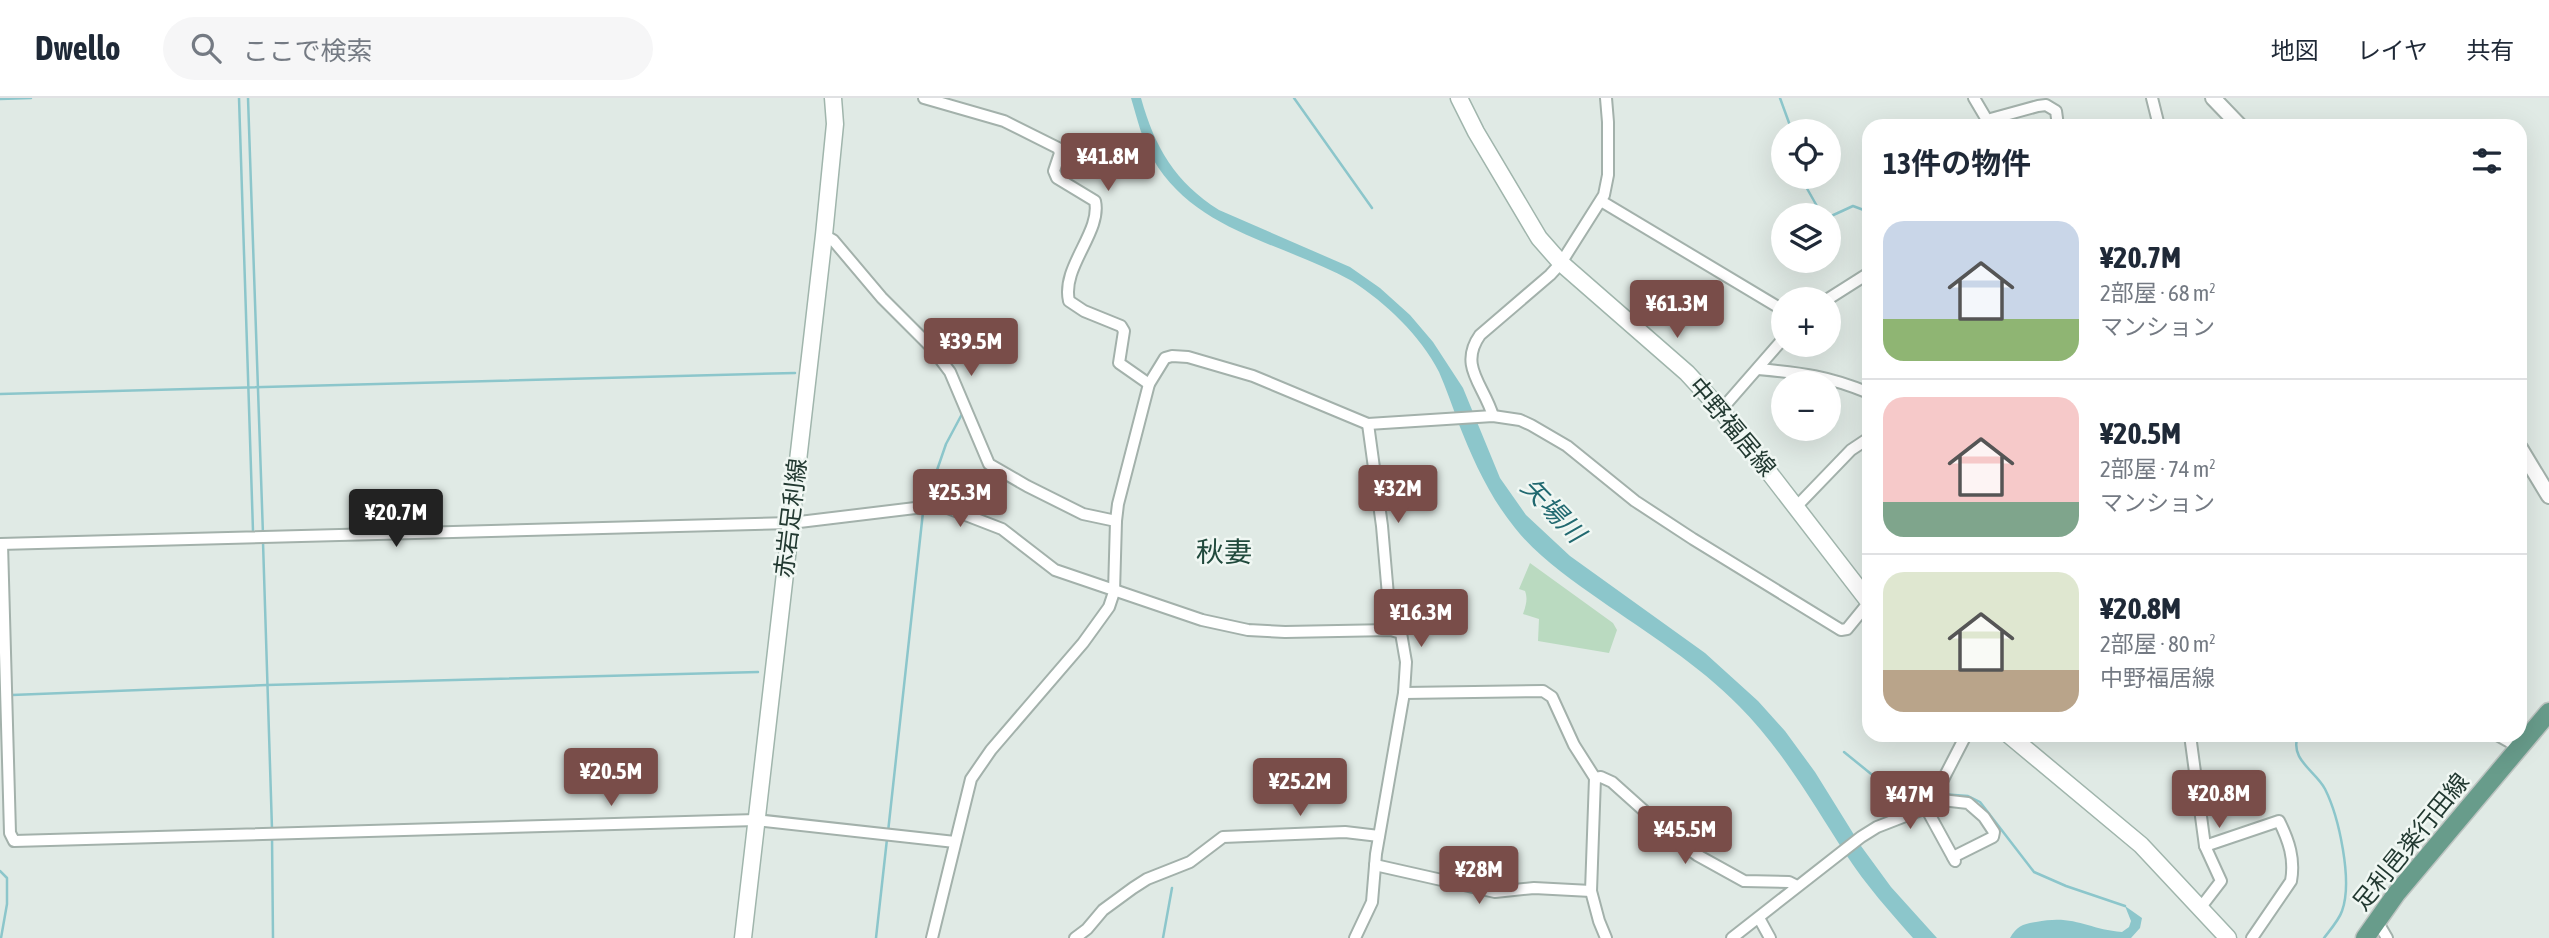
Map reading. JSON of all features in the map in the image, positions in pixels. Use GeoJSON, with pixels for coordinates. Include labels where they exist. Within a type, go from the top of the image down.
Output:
{"type":"FeatureCollection","features":[{"type":"Feature","properties":{"kind":"main road","name":"赤岩足利線"},"geometry":{"type":"LineString","coordinates":[[743,938],[824,235],[835,124],[833,98]]}},
{"type":"Feature","properties":{"kind":"main road","name":"中野福居線"},"geometry":{"type":"LineString","coordinates":[[1459,98],[1539,238],[1561,262],[1687,373],[1721,410],[1862,593]]}},
{"type":"Feature","properties":{"kind":"main road","name":"足利邑楽行田線"},"geometry":{"type":"LineString","coordinates":[[2527,739],[2549,712]]}},
{"type":"Feature","properties":{"kind":"main road"},"geometry":{"type":"LineString","coordinates":[[2016,742],[2141,845],[2228,938]]}},
{"type":"Feature","properties":{"kind":"main road","name":"足利邑楽行田線"},"geometry":{"type":"LineString","coordinates":[[2365,938],[2525,742]]}},
{"type":"Feature","properties":{"kind":"street"},"geometry":{"type":"LineString","coordinates":[[924,98],[1004,121],[1058,148],[1060,153],[1054,171],[1057,178],[1095,201],[1097,208],[1094,221],[1077,257],[1068,291],[1069,301],[1084,311],[1121,327],[1124,331],[1119,363],[1149,384]]}},
{"type":"Feature","properties":{"kind":"street"},"geometry":{"type":"LineString","coordinates":[[1493,416],[1487,396],[1471,363],[1472,347],[1480,335],[1550,275],[1601,201],[1608,175],[1606,98]]}},
{"type":"Feature","properties":{"kind":"street"},"geometry":{"type":"LineString","coordinates":[[1974,98],[1986,119]]}},
{"type":"Feature","properties":{"kind":"street"},"geometry":{"type":"LineString","coordinates":[[2152,98],[2157,119]]}},
{"type":"Feature","properties":{"kind":"street"},"geometry":{"type":"LineString","coordinates":[[2213,98],[2233,119]]}},
{"type":"Feature","properties":{"kind":"street"},"geometry":{"type":"LineString","coordinates":[[1991,119],[2045,102],[2056,111],[2057,119]]}},
{"type":"Feature","properties":{"kind":"street"},"geometry":{"type":"LineString","coordinates":[[1601,201],[1771,303]]}},
{"type":"Feature","properties":{"kind":"street"},"geometry":{"type":"LineString","coordinates":[[824,235],[833,240],[882,298],[931,347],[950,372],[989,464],[1083,514],[1116,521]]}},
{"type":"Feature","properties":{"kind":"street"},"geometry":{"type":"LineString","coordinates":[[1841,291],[1862,277]]}},
{"type":"Feature","properties":{"kind":"street"},"geometry":{"type":"LineString","coordinates":[[1721,410],[1771,351]]}},
{"type":"Feature","properties":{"kind":"street"},"geometry":{"type":"LineString","coordinates":[[932,938],[971,779],[977,767],[1083,643],[1103,616],[1114,592],[1116,521],[1149,384],[1164,358],[1188,357],[1252,376],[1368,424],[1493,416],[1520,420],[1544,430],[1635,500],[1693,540],[1841,630],[1847,629],[1862,611]]}},
{"type":"Feature","properties":{"kind":"street"},"geometry":{"type":"LineString","coordinates":[[1758,369],[1804,373],[1839,380],[1862,390]]}},
{"type":"Feature","properties":{"kind":"street"},"geometry":{"type":"LineString","coordinates":[[1368,424],[1382,526],[1391,630]]}},
{"type":"Feature","properties":{"kind":"street"},"geometry":{"type":"LineString","coordinates":[[1796,507],[1851,450],[1862,443]]}},
{"type":"Feature","properties":{"kind":"street"},"geometry":{"type":"LineString","coordinates":[[2527,460],[2549,496]]}},
{"type":"Feature","properties":{"kind":"street"},"geometry":{"type":"LineString","coordinates":[[955,842],[756,820],[14,841],[10,834],[1,544],[791,523],[940,505],[1002,529],[1055,570],[1202,620],[1248,630],[1285,632],[1391,630],[1401,633],[1404,641],[1404,694],[1379,836],[1372,902],[1355,938]]}},
{"type":"Feature","properties":{"kind":"street"},"geometry":{"type":"LineString","coordinates":[[1404,694],[1546,692],[1552,698],[1574,745],[1595,778],[1591,891],[1606,938]]}},
{"type":"Feature","properties":{"kind":"street"},"geometry":{"type":"LineString","coordinates":[[1930,804],[1962,742]]}},
{"type":"Feature","properties":{"kind":"street"},"geometry":{"type":"LineString","coordinates":[[2191,742],[2206,846],[2221,881],[2201,907]]}},
{"type":"Feature","properties":{"kind":"street"},"geometry":{"type":"LineString","coordinates":[[2509,742],[2520,748]]}},
{"type":"Feature","properties":{"kind":"street"},"geometry":{"type":"LineString","coordinates":[[1595,778],[1601,777],[1612,782],[1679,842],[1744,881],[1789,882],[1797,886]]}},
{"type":"Feature","properties":{"kind":"street"},"geometry":{"type":"LineString","coordinates":[[1732,938],[1861,836],[1886,822],[1930,804],[1968,803],[1984,817],[1994,832],[1993,837],[1954,859],[1930,804]]}},
{"type":"Feature","properties":{"kind":"street"},"geometry":{"type":"LineString","coordinates":[[2206,846],[2279,821],[2290,842],[2293,870],[2291,881],[2252,938]]}},
{"type":"Feature","properties":{"kind":"street"},"geometry":{"type":"LineString","coordinates":[[1075,938],[1103,911],[1133,888],[1147,879],[1190,862],[1223,837],[1345,832],[1379,836]]}},
{"type":"Feature","properties":{"kind":"street"},"geometry":{"type":"LineString","coordinates":[[1375,865],[1495,892],[1534,888],[1591,891]]}},
{"type":"Feature","properties":{"kind":"street"},"geometry":{"type":"LineString","coordinates":[[1759,918],[1770,938]]}},
{"type":"Feature","properties":{"kind":"street"},"geometry":{"type":"LineString","coordinates":[[2377,921],[2387,938]]}},
{"type":"Feature","properties":{"kind":"green space"},"geometry":{"type":"Polygon","coordinates":[[[1530,563],[1613,623],[1617,630],[1609,653],[1538,641],[1539,619],[1523,614],[1526,597],[1525,591],[1519,589],[1530,563]]]}},
{"type":"Feature","properties":{"kind":"water"},"geometry":{"type":"Polygon","coordinates":[[[1131,98],[1141,98],[1160,148],[1190,188],[1204,199],[1219,210],[1350,267],[1380,288],[1410,315],[1433,342],[1463,388],[1500,478],[1526,515],[1570,556],[1705,653],[1758,701],[1785,731],[1815,772],[1861,846],[1891,887],[1937,938],[1913,938],[1887,908],[1854,867],[1784,759],[1739,706],[1689,663],[1566,576],[1524,539],[1497,503],[1482,477],[1439,372],[1422,345],[1401,321],[1352,281],[1243,233],[1192,204],[1171,184],[1153,159],[1131,98]]]}},
{"type":"Feature","properties":{"kind":"water"},"geometry":{"type":"Polygon","coordinates":[[[2125,906],[2142,918],[2140,928],[2131,938],[2010,938],[2024,925],[2049,920],[2071,921],[2122,932],[2129,927],[2131,921],[2125,906]]]}},
{"type":"Feature","properties":{"kind":"waterway"},"geometry":{"type":"LineString","coordinates":[[0,99],[31,98]]}},
{"type":"Feature","properties":{"kind":"waterway"},"geometry":{"type":"LineString","coordinates":[[239,98],[253,531]]}},
{"type":"Feature","properties":{"kind":"waterway"},"geometry":{"type":"LineString","coordinates":[[248,98],[263,535]]}},
{"type":"Feature","properties":{"kind":"waterway"},"geometry":{"type":"LineString","coordinates":[[1294,98],[1372,208]]}},
{"type":"Feature","properties":{"kind":"waterway"},"geometry":{"type":"LineString","coordinates":[[1780,98],[1788,119]]}},
{"type":"Feature","properties":{"kind":"waterway"},"geometry":{"type":"LineString","coordinates":[[1807,189],[1815,203]]}},
{"type":"Feature","properties":{"kind":"waterway"},"geometry":{"type":"LineString","coordinates":[[1841,212],[1853,206],[1862,209]]}},
{"type":"Feature","properties":{"kind":"waterway"},"geometry":{"type":"LineString","coordinates":[[0,394],[795,373]]}},
{"type":"Feature","properties":{"kind":"waterway"},"geometry":{"type":"LineString","coordinates":[[926,502],[946,444],[962,414]]}},
{"type":"Feature","properties":{"kind":"waterway"},"geometry":{"type":"LineString","coordinates":[[888,832],[923,512]]}},
{"type":"Feature","properties":{"kind":"waterway"},"geometry":{"type":"LineString","coordinates":[[263,542],[272,829]]}},
{"type":"Feature","properties":{"kind":"waterway"},"geometry":{"type":"LineString","coordinates":[[12,695],[267,685],[758,672]]}},
{"type":"Feature","properties":{"kind":"waterway"},"geometry":{"type":"LineString","coordinates":[[2296,742],[2300,758],[2325,789],[2343,849],[2345,898],[2337,921],[2324,938]]}},
{"type":"Feature","properties":{"kind":"waterway"},"geometry":{"type":"LineString","coordinates":[[1844,752],[1881,782],[1896,788],[1930,794]]}},
{"type":"Feature","properties":{"kind":"waterway"},"geometry":{"type":"LineString","coordinates":[[1941,794],[1968,796],[1980,802],[2034,872],[2125,906]]}},
{"type":"Feature","properties":{"kind":"waterway"},"geometry":{"type":"LineString","coordinates":[[272,836],[273,938]]}},
{"type":"Feature","properties":{"kind":"waterway"},"geometry":{"type":"LineString","coordinates":[[876,938],[887,839]]}},
{"type":"Feature","properties":{"kind":"waterway"},"geometry":{"type":"LineString","coordinates":[[0,871],[7,878],[7,904],[1,938]]}},
{"type":"Feature","properties":{"kind":"waterway"},"geometry":{"type":"LineString","coordinates":[[1163,938],[1172,888]]}},
{"type":"Feature","properties":{"kind":"district","name":"秋妻"},"geometry":{"type":"Point","coordinates":[1224,552]}},
{"type":"Feature","properties":{"kind":"water label","name":"矢場川"},"geometry":{"type":"Point","coordinates":[1553,510]}}]}
